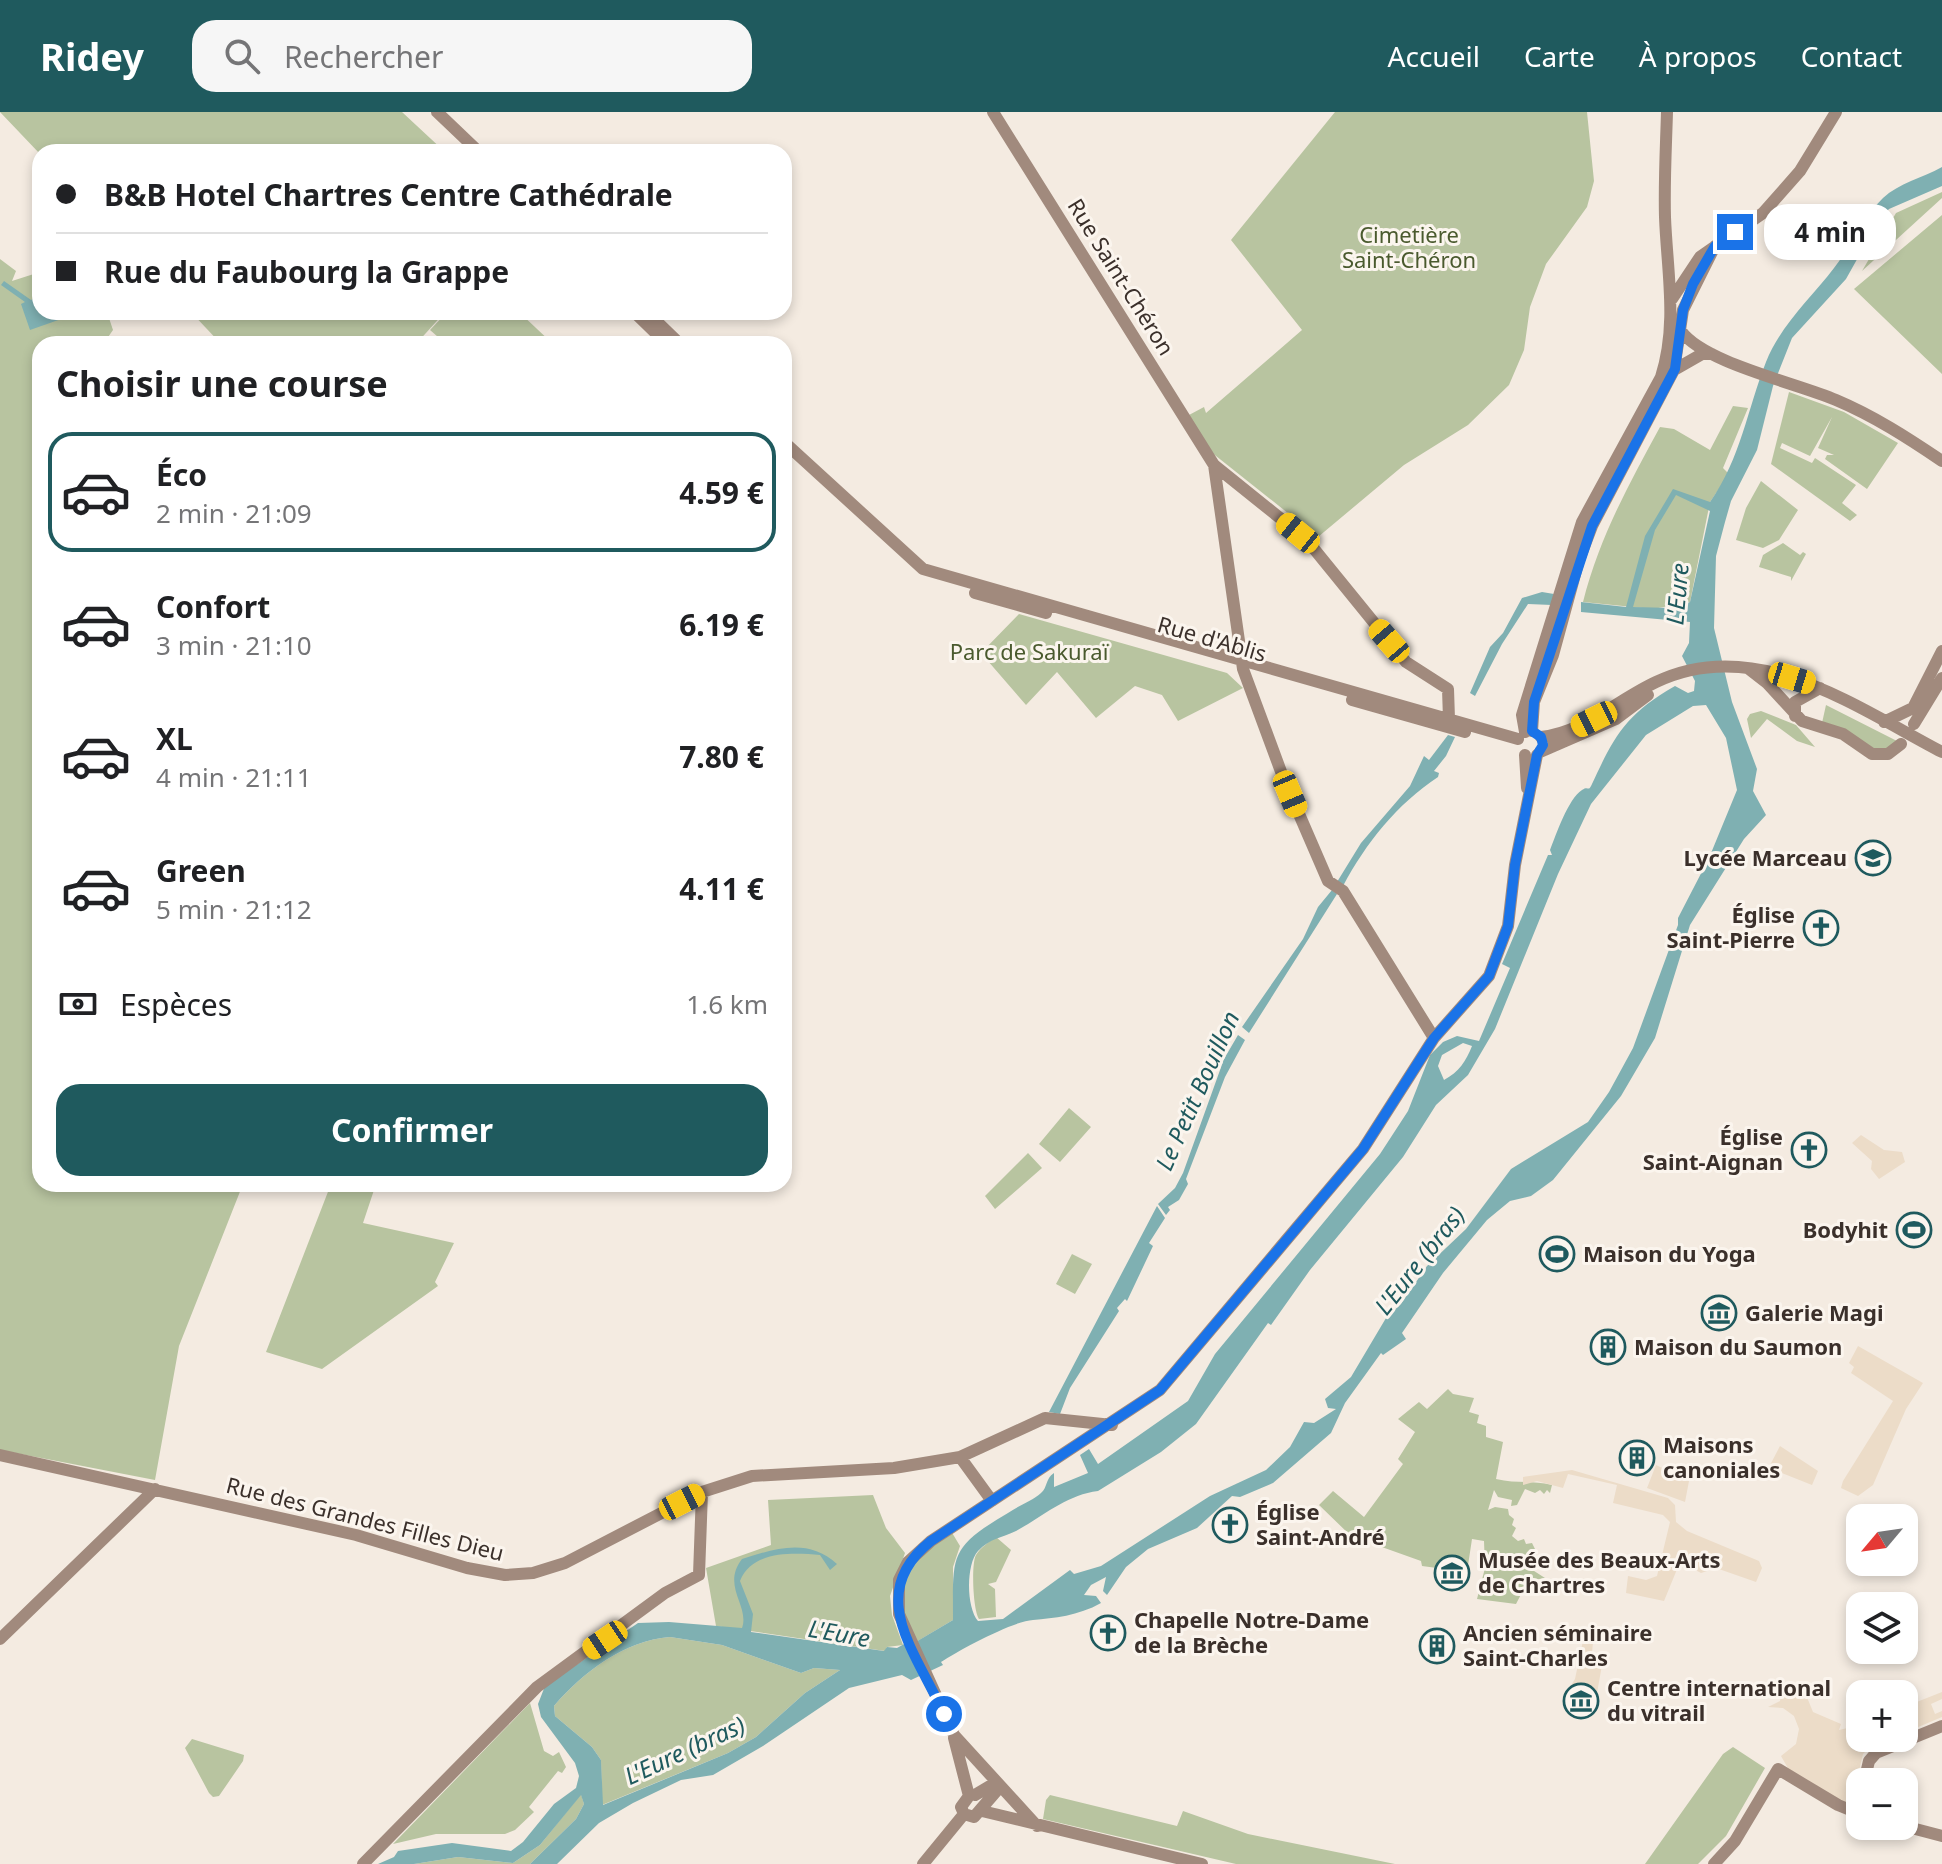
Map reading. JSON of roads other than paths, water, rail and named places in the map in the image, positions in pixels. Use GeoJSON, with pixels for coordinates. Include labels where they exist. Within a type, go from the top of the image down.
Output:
{"type":"FeatureCollection","features":[{"type":"Feature","properties":{"kind":"main road"},"geometry":{"type":"LineString","coordinates":[[428,112],[461,144]]}},
{"type":"Feature","properties":{"kind":"main road"},"geometry":{"type":"LineString","coordinates":[[437,112],[471,144]]}},
{"type":"Feature","properties":{"kind":"main road","name":"Rue Saint-Chéron"},"geometry":{"type":"LineString","coordinates":[[993,112],[1214,465]]}},
{"type":"Feature","properties":{"kind":"main road"},"geometry":{"type":"LineString","coordinates":[[964,1814],[974,1817],[977,1802],[954,1735],[912,1645],[897,1603],[899,1580],[905,1567],[931,1541],[1112,1425],[1160,1390],[1182,1368],[1367,1143],[1437,1033],[1483,986],[1503,944],[1527,788],[1529,739],[1592,526],[1674,370],[1679,349],[1665,216],[1667,112]]}},
{"type":"Feature","properties":{"kind":"main road"},"geometry":{"type":"LineString","coordinates":[[1673,296],[1688,271],[1715,246],[1763,213],[1800,171],[1836,112]]}},
{"type":"Feature","properties":{"kind":"main road"},"geometry":{"type":"LineString","coordinates":[[1529,739],[1522,715],[1582,522],[1679,349],[1676,331],[1683,310],[1715,246]]}},
{"type":"Feature","properties":{"kind":"main road"},"geometry":{"type":"LineString","coordinates":[[1669,267],[1688,271]]}},
{"type":"Feature","properties":{"kind":"main road"},"geometry":{"type":"LineString","coordinates":[[1673,296],[1683,310]]}},
{"type":"Feature","properties":{"kind":"main road"},"geometry":{"type":"LineString","coordinates":[[642,320],[659,336]]}},
{"type":"Feature","properties":{"kind":"main road"},"geometry":{"type":"LineString","coordinates":[[655,320],[672,336]]}},
{"type":"Feature","properties":{"kind":"main road"},"geometry":{"type":"LineString","coordinates":[[1679,349],[1755,369],[1879,420],[1942,461]]}},
{"type":"Feature","properties":{"kind":"main road"},"geometry":{"type":"LineString","coordinates":[[1674,370],[1707,354]]}},
{"type":"Feature","properties":{"kind":"main road"},"geometry":{"type":"LineString","coordinates":[[792,450],[904,559]]}},
{"type":"Feature","properties":{"kind":"main road"},"geometry":{"type":"LineString","coordinates":[[792,460],[904,559]]}},
{"type":"Feature","properties":{"kind":"main road"},"geometry":{"type":"LineString","coordinates":[[1214,465],[1242,664],[1283,777],[1328,881],[1337,886],[1418,1011],[1437,1033]]}},
{"type":"Feature","properties":{"kind":"main road"},"geometry":{"type":"LineString","coordinates":[[1214,465],[1306,539],[1406,662],[1448,689],[1449,719]]}},
{"type":"Feature","properties":{"kind":"main road","name":"Rue d'Ablis"},"geometry":{"type":"LineString","coordinates":[[904,559],[923,577],[962,589],[1529,739]]}},
{"type":"Feature","properties":{"kind":"main road","name":"Rue d'Ablis"},"geometry":{"type":"LineString","coordinates":[[904,559],[943,577],[1478,736],[1529,739]]}},
{"type":"Feature","properties":{"kind":"main road"},"geometry":{"type":"LineString","coordinates":[[1884,722],[1913,708],[1942,651]]}},
{"type":"Feature","properties":{"kind":"main road"},"geometry":{"type":"LineString","coordinates":[[1529,739],[1572,730],[1651,684],[1689,671],[1727,666],[1746,667],[1820,688],[1942,752]]}},
{"type":"Feature","properties":{"kind":"main road"},"geometry":{"type":"LineString","coordinates":[[1746,667],[1767,683],[1795,716],[1843,734],[1872,754],[1888,754],[1901,744]]}},
{"type":"Feature","properties":{"kind":"main road"},"geometry":{"type":"LineString","coordinates":[[1529,739],[1623,715],[1655,690],[1689,671]]}},
{"type":"Feature","properties":{"kind":"main road"},"geometry":{"type":"LineString","coordinates":[[1914,724],[1942,678]]}},
{"type":"Feature","properties":{"kind":"main road"},"geometry":{"type":"LineString","coordinates":[[1795,716],[1795,702],[1820,688]]}},
{"type":"Feature","properties":{"kind":"main road","name":"Rue des Grandes Filles Dieu"},"geometry":{"type":"LineString","coordinates":[[0,1455],[356,1535],[467,1568],[505,1575],[533,1573],[565,1563],[702,1492],[764,1475],[894,1468],[960,1457],[1052,1418],[1112,1425]]}},
{"type":"Feature","properties":{"kind":"main road"},"geometry":{"type":"LineString","coordinates":[[960,1457],[992,1501]]}},
{"type":"Feature","properties":{"kind":"main road"},"geometry":{"type":"LineString","coordinates":[[0,1639],[155,1489]]}},
{"type":"Feature","properties":{"kind":"main road"},"geometry":{"type":"LineString","coordinates":[[363,1864],[537,1687],[665,1593],[699,1575],[702,1492]]}},
{"type":"Feature","properties":{"kind":"main road"},"geometry":{"type":"LineString","coordinates":[[1867,1768],[1869,1761],[1881,1749],[1942,1726]]}},
{"type":"Feature","properties":{"kind":"main road"},"geometry":{"type":"LineString","coordinates":[[954,1735],[1037,1826]]}},
{"type":"Feature","properties":{"kind":"main road"},"geometry":{"type":"LineString","coordinates":[[1714,1864],[1735,1841],[1778,1769],[1846,1807]]}},
{"type":"Feature","properties":{"kind":"main road"},"geometry":{"type":"LineString","coordinates":[[977,1802],[997,1785]]}},
{"type":"Feature","properties":{"kind":"main road"},"geometry":{"type":"LineString","coordinates":[[923,1864],[964,1814],[962,1802],[977,1802],[1037,1826],[1202,1864]]}},
{"type":"Feature","properties":{"kind":"main road"},"geometry":{"type":"LineString","coordinates":[[1918,1830],[1942,1836]]}},
{"type":"Feature","properties":{"kind":"water"},"geometry":{"type":"Polygon","coordinates":[[[1942,167],[1942,186],[1889,209],[1879,220],[1846,279],[1792,338],[1773,386],[1757,450],[1731,501],[1716,556],[1714,628],[1732,702],[1757,769],[1753,791],[1766,815],[1744,839],[1690,925],[1655,1038],[1621,1096],[1553,1180],[1531,1196],[1510,1201],[1487,1220],[1443,1273],[1402,1333],[1406,1339],[1383,1355],[1381,1353],[1345,1403],[1331,1433],[1273,1483],[1240,1497],[1232,1496],[1197,1528],[1148,1549],[1126,1567],[1107,1595],[1103,1591],[1106,1577],[1091,1585],[1084,1595],[1096,1596],[1101,1603],[1075,1614],[1013,1625],[911,1680],[902,1675],[849,1688],[763,1746],[713,1775],[681,1780],[599,1823],[557,1864],[530,1864],[576,1819],[584,1804],[581,1795],[540,1845],[513,1863],[458,1857],[414,1864],[378,1864],[394,1857],[398,1851],[452,1843],[511,1851],[523,1842],[554,1804],[576,1788],[579,1776],[575,1763],[541,1717],[538,1704],[545,1686],[638,1623],[669,1622],[742,1628],[742,1612],[734,1578],[742,1559],[778,1549],[803,1548],[814,1550],[837,1564],[830,1570],[820,1555],[798,1554],[774,1556],[754,1564],[740,1581],[753,1614],[751,1632],[884,1651],[887,1647],[897,1648],[906,1643],[909,1646],[953,1620],[955,1566],[958,1555],[975,1535],[1037,1496],[1054,1473],[1054,1487],[1088,1473],[1080,1455],[1089,1449],[1098,1464],[1188,1401],[1215,1354],[1380,1154],[1408,1111],[1430,1055],[1443,1042],[1457,1036],[1479,1041],[1510,968],[1502,964],[1548,855],[1552,855],[1550,850],[1563,818],[1577,795],[1591,787],[1622,729],[1643,707],[1675,686],[1688,693],[1694,691],[1695,681],[1682,656],[1689,643],[1690,622],[1581,612],[1581,602],[1626,607],[1645,536],[1673,489],[1710,502],[1721,485],[1736,451],[1766,362],[1788,324],[1834,268],[1883,198],[1903,184],[1942,167]],[[1676,495],[1655,530],[1633,607],[1673,608],[1690,602],[1710,511],[1676,495]],[[1706,705],[1693,706],[1646,735],[1591,804],[1558,874],[1495,1029],[1468,1075],[1436,1105],[1403,1157],[1310,1270],[1271,1325],[1268,1323],[1196,1424],[1161,1452],[1098,1491],[1065,1502],[978,1551],[971,1565],[970,1596],[978,1621],[1003,1619],[1070,1570],[1074,1574],[1101,1566],[1210,1496],[1266,1470],[1290,1447],[1304,1422],[1314,1423],[1336,1409],[1328,1408],[1325,1399],[1351,1377],[1386,1318],[1401,1304],[1427,1266],[1466,1229],[1511,1169],[1588,1122],[1633,1048],[1678,918],[1709,858],[1737,790],[1726,738],[1706,705]],[[1463,1043],[1442,1055],[1438,1066],[1444,1080],[1461,1066],[1472,1046],[1463,1043]],[[670,1637],[653,1639],[621,1651],[591,1670],[554,1706],[555,1716],[592,1747],[601,1760],[603,1805],[728,1753],[756,1737],[805,1693],[840,1670],[814,1668],[801,1673],[722,1645],[670,1637]]]}},
{"type":"Feature","properties":{"kind":"water"},"geometry":{"type":"Polygon","coordinates":[[[4,281],[32,300],[32,320],[58,320],[30,330],[21,304],[25,302],[1,285],[4,281]]]}},
{"type":"Feature","properties":{"kind":"water"},"geometry":{"type":"Polygon","coordinates":[[[1542,592],[1554,594],[1552,605],[1528,604],[1502,644],[1475,696],[1470,693],[1490,647],[1503,633],[1522,598],[1542,592]]]}},
{"type":"Feature","properties":{"kind":"water"},"geometry":{"type":"Polygon","coordinates":[[[1448,735],[1455,737],[1434,771],[1439,773],[1438,777],[1396,812],[1362,855],[1343,886],[1337,882],[1361,843],[1410,786],[1424,756],[1429,760],[1448,735]]]}},
{"type":"Feature","properties":{"kind":"water"},"geometry":{"type":"Polygon","coordinates":[[[1332,890],[1337,894],[1249,1033],[1242,1027],[1303,939],[1318,907],[1332,890]]]}},
{"type":"Feature","properties":{"kind":"water"},"geometry":{"type":"Polygon","coordinates":[[[1238,1035],[1245,1040],[1225,1077],[1186,1179],[1188,1184],[1179,1200],[1168,1207],[1170,1210],[1166,1215],[1158,1204],[1175,1188],[1183,1173],[1224,1059],[1238,1035]]]}},
{"type":"Feature","properties":{"kind":"water"},"geometry":{"type":"Polygon","coordinates":[[[1157,1206],[1165,1218],[1149,1243],[1153,1246],[1127,1301],[1125,1299],[1117,1308],[1119,1311],[1070,1388],[1060,1414],[1049,1412],[1157,1206]]]}},
{"type":"Feature","properties":{"kind":"place","name":"Lycée Marceau"},"geometry":{"type":"Point","coordinates":[1873,858]}},
{"type":"Feature","properties":{"kind":"place","name":"Église Saint-Pierre"},"geometry":{"type":"Point","coordinates":[1821,928]}},
{"type":"Feature","properties":{"kind":"place","name":"Église Saint-Aignan"},"geometry":{"type":"Point","coordinates":[1809,1150]}},
{"type":"Feature","properties":{"kind":"place","name":"Bodyhit"},"geometry":{"type":"Point","coordinates":[1914,1230]}},
{"type":"Feature","properties":{"kind":"place","name":"Maison du Yoga"},"geometry":{"type":"Point","coordinates":[1557,1254]}},
{"type":"Feature","properties":{"kind":"place","name":"Galerie Magi"},"geometry":{"type":"Point","coordinates":[1719,1313]}},
{"type":"Feature","properties":{"kind":"place","name":"Maison du Saumon"},"geometry":{"type":"Point","coordinates":[1608,1347]}},
{"type":"Feature","properties":{"kind":"place","name":"Maisons canoniales"},"geometry":{"type":"Point","coordinates":[1637,1458]}},
{"type":"Feature","properties":{"kind":"place","name":"Église Saint-André"},"geometry":{"type":"Point","coordinates":[1230,1525]}},
{"type":"Feature","properties":{"kind":"place","name":"Musée des Beaux-Arts de Chartres"},"geometry":{"type":"Point","coordinates":[1452,1573]}},
{"type":"Feature","properties":{"kind":"place","name":"Chapelle Notre-Dame de la Brèche"},"geometry":{"type":"Point","coordinates":[1108,1633]}},
{"type":"Feature","properties":{"kind":"place","name":"Ancien séminaire Saint-Charles"},"geometry":{"type":"Point","coordinates":[1437,1646]}},
{"type":"Feature","properties":{"kind":"place","name":"Centre international du vitrail"},"geometry":{"type":"Point","coordinates":[1581,1701]}},
{"type":"Feature","properties":{"kind":"park label","name":"Cimetière Saint-Chéron"},"geometry":{"type":"Point","coordinates":[1409,248]}},
{"type":"Feature","properties":{"kind":"park label","name":"Parc de Sakuraï"},"geometry":{"type":"Point","coordinates":[1029,652]}},
{"type":"Feature","properties":{"kind":"water label","name":"L'Eure"},"geometry":{"type":"Point","coordinates":[1678,594]}},
{"type":"Feature","properties":{"kind":"water label","name":"Le Petit Bouillon"},"geometry":{"type":"Point","coordinates":[1198,1091]}},
{"type":"Feature","properties":{"kind":"water label","name":"L'Eure (bras)"},"geometry":{"type":"Point","coordinates":[1420,1261]}},
{"type":"Feature","properties":{"kind":"water label","name":"L'Eure"},"geometry":{"type":"Point","coordinates":[839,1634]}},
{"type":"Feature","properties":{"kind":"water label","name":"L'Eure (bras)"},"geometry":{"type":"Point","coordinates":[685,1751]}}]}
